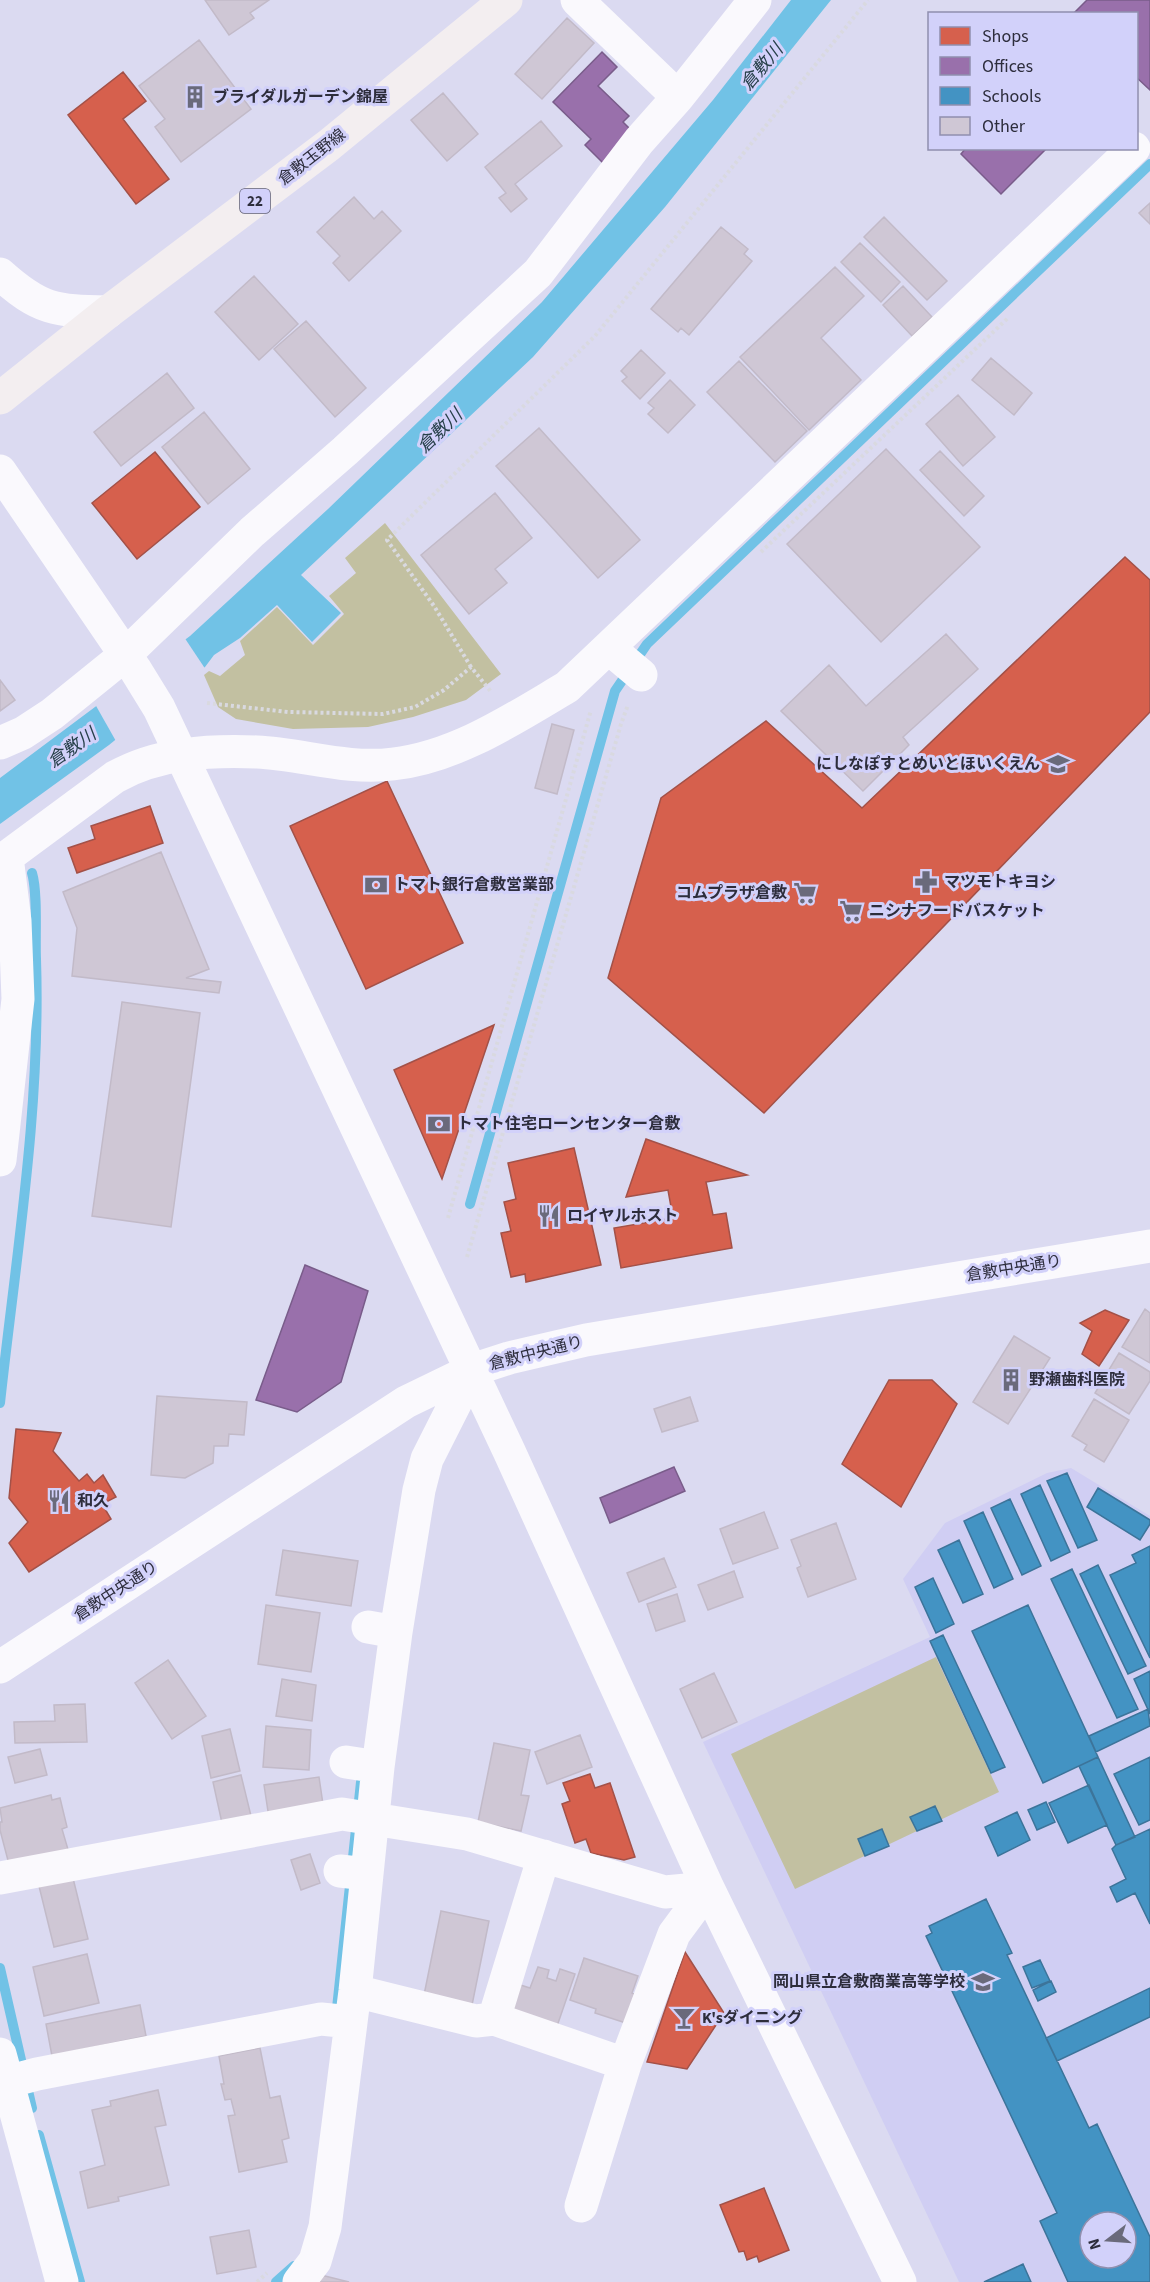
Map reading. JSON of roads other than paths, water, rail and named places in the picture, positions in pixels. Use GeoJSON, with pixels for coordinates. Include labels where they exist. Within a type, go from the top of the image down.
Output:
{"type":"FeatureCollection","features":[{"type":"Feature","properties":{"kind":"main road","name":"倉敷玉野線"},"geometry":{"type":"LineString","coordinates":[[0,398],[108,312],[329,145],[506,0]]}},
{"type":"Feature","properties":{"kind":"street"},"geometry":{"type":"LineString","coordinates":[[577,0],[678,97]]}},
{"type":"Feature","properties":{"kind":"street"},"geometry":{"type":"LineString","coordinates":[[0,743],[23,733],[130,662],[252,532],[345,451],[538,273],[639,141],[678,97],[755,0]]}},
{"type":"Feature","properties":{"kind":"street"},"geometry":{"type":"LineString","coordinates":[[1138,144],[1150,134]]}},
{"type":"Feature","properties":{"kind":"street"},"geometry":{"type":"LineString","coordinates":[[0,1160],[18,999],[15,921],[4,860],[115,777],[133,767],[159,758],[181,754],[257,752],[354,766],[391,765],[417,761],[472,740],[567,687],[621,662],[1132,150]]}},
{"type":"Feature","properties":{"kind":"street"},"geometry":{"type":"LineString","coordinates":[[0,274],[38,302],[62,311],[108,312]]}},
{"type":"Feature","properties":{"kind":"street"},"geometry":{"type":"LineString","coordinates":[[0,471],[159,708],[472,1370],[708,1888],[900,2282]]}},
{"type":"Feature","properties":{"kind":"street","name":"倉敷中央通り"},"geometry":{"type":"LineString","coordinates":[[0,1666],[406,1402],[472,1370],[509,1358],[586,1340],[1150,1246]]}},
{"type":"Feature","properties":{"kind":"street"},"geometry":{"type":"LineString","coordinates":[[299,2282],[315,2261],[325,2227],[344,2013],[352,1872],[361,1817],[362,1764],[382,1630],[427,1459],[472,1370]]}},
{"type":"Feature","properties":{"kind":"street"},"geometry":{"type":"LineString","coordinates":[[0,1878],[342,1814],[467,1834],[665,1892],[708,1888]]}},
{"type":"Feature","properties":{"kind":"street"},"geometry":{"type":"LineString","coordinates":[[494,2019],[544,1856]]}},
{"type":"Feature","properties":{"kind":"street"},"geometry":{"type":"LineString","coordinates":[[581,2206],[625,2064],[674,1934],[708,1888]]}},
{"type":"Feature","properties":{"kind":"street"},"geometry":{"type":"LineString","coordinates":[[62,2282],[14,2073],[344,2013],[476,2021],[494,2019],[625,2064]]}},
{"type":"Feature","properties":{"kind":"water","name":"倉敷川"},"geometry":{"type":"Polygon","coordinates":[[[791,0],[831,0],[665,207],[533,357],[301,575],[341,613],[312,642],[277,605],[240,638],[214,655],[205,667],[109,745],[0,824],[0,778],[190,636],[328,509],[542,302],[713,100],[791,0]]]}},
{"type":"Feature","properties":{"kind":"waterway"},"geometry":{"type":"LineString","coordinates":[[470,1204],[615,691],[647,644],[1150,164]]}},
{"type":"Feature","properties":{"kind":"waterway"},"geometry":{"type":"LineString","coordinates":[[0,1403],[26,1182],[35,1071],[36,915],[32,873]]}},
{"type":"Feature","properties":{"kind":"waterway"},"geometry":{"type":"LineString","coordinates":[[337,2008],[361,1782]]}},
{"type":"Feature","properties":{"kind":"waterway"},"geometry":{"type":"LineString","coordinates":[[0,1968],[32,2108]]}},
{"type":"Feature","properties":{"kind":"waterway"},"geometry":{"type":"LineString","coordinates":[[39,2135],[80,2282]]}},
{"type":"Feature","properties":{"kind":"waterway"},"geometry":{"type":"LineString","coordinates":[[276,2282],[294,2266]]}},
{"type":"Feature","properties":{"kind":"place","name":"ブライダルガーデン錦屋"},"geometry":{"type":"Point","coordinates":[195,97]}},
{"type":"Feature","properties":{"kind":"place","name":"にしなぽすとめいとほいくえん"},"geometry":{"type":"Point","coordinates":[1058,764]}},
{"type":"Feature","properties":{"kind":"place","name":"マツモトキヨシ"},"geometry":{"type":"Point","coordinates":[926,882]}},
{"type":"Feature","properties":{"kind":"place","name":"トマト銀行倉敷営業部"},"geometry":{"type":"Point","coordinates":[376,885]}},
{"type":"Feature","properties":{"kind":"place","name":"コムプラザ倉敷"},"geometry":{"type":"Point","coordinates":[805,893]}},
{"type":"Feature","properties":{"kind":"place","name":"ニシナフードバスケット"},"geometry":{"type":"Point","coordinates":[851,911]}},
{"type":"Feature","properties":{"kind":"place","name":"トマト住宅ローンセンター倉敷"},"geometry":{"type":"Point","coordinates":[439,1124]}},
{"type":"Feature","properties":{"kind":"place","name":"ロイヤルホスト"},"geometry":{"type":"Point","coordinates":[549,1216]}},
{"type":"Feature","properties":{"kind":"place","name":"野瀬歯科医院"},"geometry":{"type":"Point","coordinates":[1011,1380]}},
{"type":"Feature","properties":{"kind":"place","name":"和久"},"geometry":{"type":"Point","coordinates":[59,1501]}},
{"type":"Feature","properties":{"kind":"place","name":"岡山県立倉敷商業高等学校"},"geometry":{"type":"Point","coordinates":[983,1982]}},
{"type":"Feature","properties":{"kind":"place","name":"K'sダイニング"},"geometry":{"type":"Point","coordinates":[684,2018]}}]}
